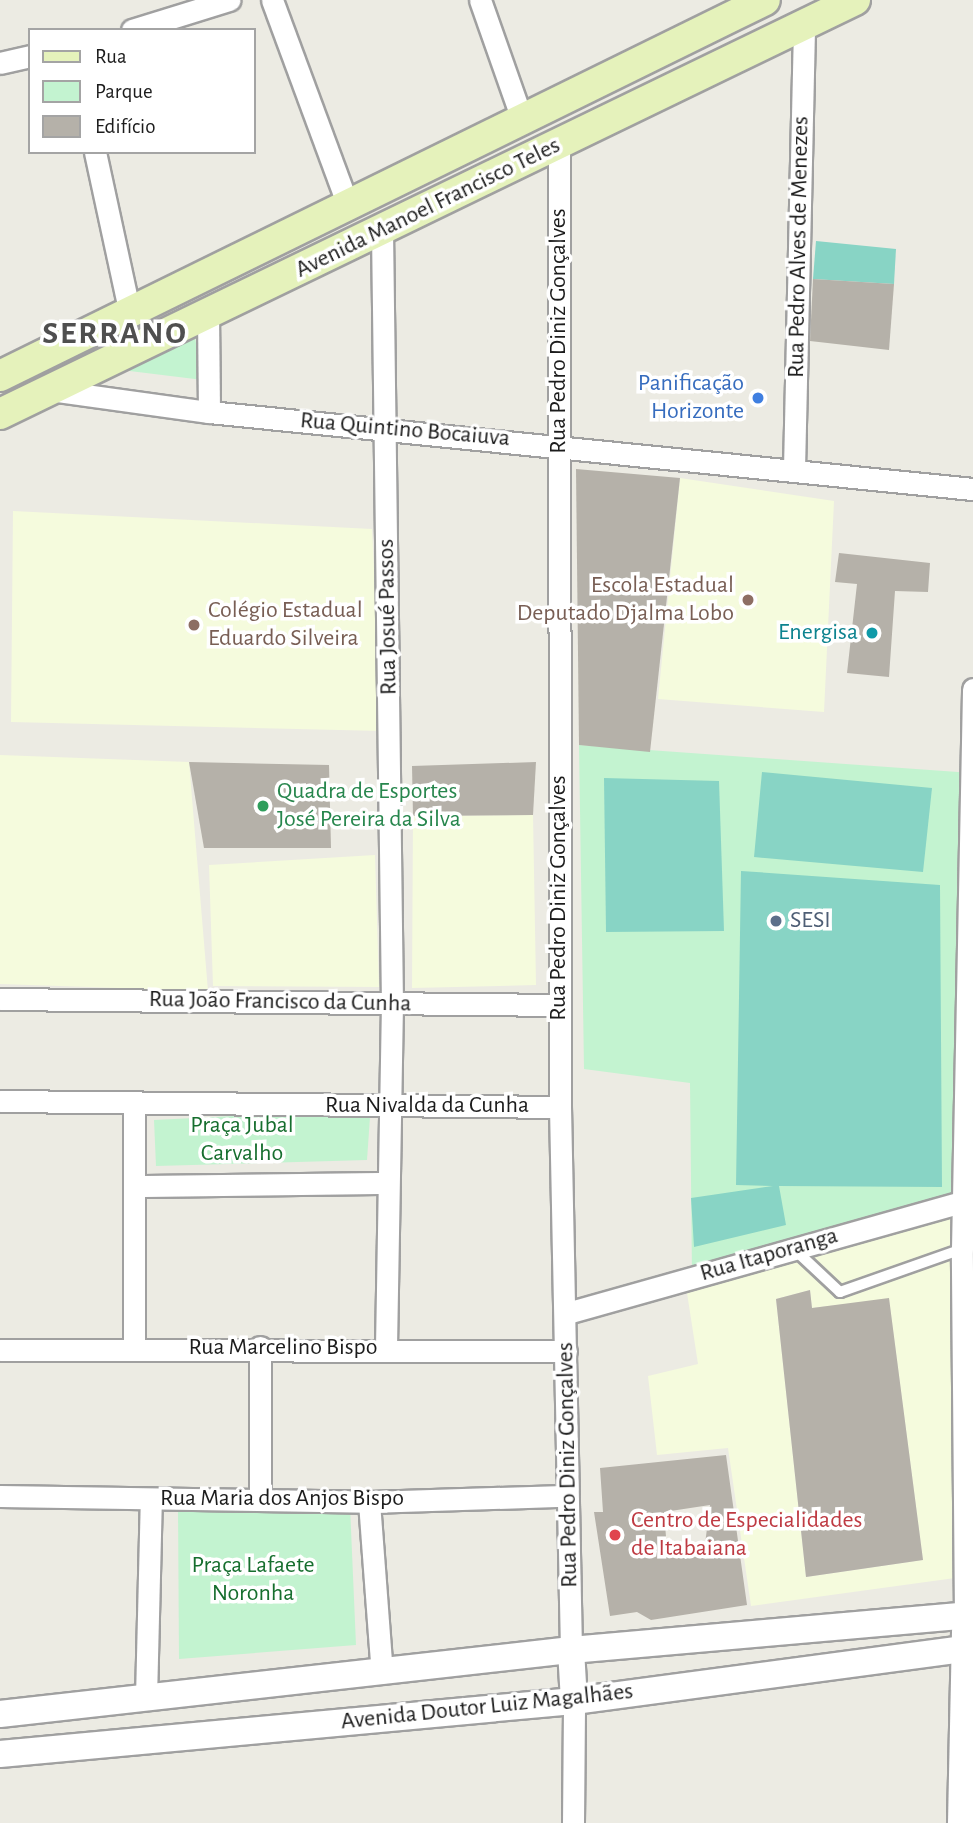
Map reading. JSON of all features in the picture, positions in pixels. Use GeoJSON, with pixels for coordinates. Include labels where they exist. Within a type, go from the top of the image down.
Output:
{"type":"FeatureCollection","features":[{"type":"Feature","properties":{"kind":"main road","name":"Avenida Manoel Francisco Teles"},"geometry":{"type":"LineString","coordinates":[[0,376],[765,0]]}},
{"type":"Feature","properties":{"kind":"main road","name":"Avenida Manoel Francisco Teles"},"geometry":{"type":"LineString","coordinates":[[0,414],[208,316],[855,0]]}},
{"type":"Feature","properties":{"kind":"main road"},"geometry":{"type":"LineString","coordinates":[[706,29],[710,52],[724,66]]}},
{"type":"Feature","properties":{"kind":"main road"},"geometry":{"type":"LineString","coordinates":[[642,62],[662,71],[664,94]]}},
{"type":"Feature","properties":{"kind":"street"},"geometry":{"type":"LineString","coordinates":[[138,28],[229,0]]}},
{"type":"Feature","properties":{"kind":"street"},"geometry":{"type":"LineString","coordinates":[[272,0],[348,205]]}},
{"type":"Feature","properties":{"kind":"street"},"geometry":{"type":"LineString","coordinates":[[480,0],[522,119]]}},
{"type":"Feature","properties":{"kind":"street","name":"Rua Pedro Alves de Menezes"},"geometry":{"type":"LineString","coordinates":[[794,469],[804,25]]}},
{"type":"Feature","properties":{"kind":"street"},"geometry":{"type":"LineString","coordinates":[[0,63],[28,56]]}},
{"type":"Feature","properties":{"kind":"street","name":"Rua Pedro Diniz Gonçalves"},"geometry":{"type":"LineString","coordinates":[[559,145],[559,1005],[567,1313],[564,1496],[571,1650]]}},
{"type":"Feature","properties":{"kind":"street"},"geometry":{"type":"LineString","coordinates":[[95,154],[130,314]]}},
{"type":"Feature","properties":{"kind":"street","name":"Rua Josué Passos"},"geometry":{"type":"LineString","coordinates":[[382,230],[392,1003],[386,1348]]}},
{"type":"Feature","properties":{"kind":"street"},"geometry":{"type":"LineString","coordinates":[[208,316],[209,412]]}},
{"type":"Feature","properties":{"kind":"street","name":"Rua Quintino Bocaiuva"},"geometry":{"type":"LineString","coordinates":[[47,390],[209,412],[558,443],[973,489]]}},
{"type":"Feature","properties":{"kind":"street"},"geometry":{"type":"LineString","coordinates":[[961,1823],[969,1648],[962,1249],[969,1200],[973,689]]}},
{"type":"Feature","properties":{"kind":"street","name":"Rua João Francisco da Cunha"},"geometry":{"type":"LineString","coordinates":[[0,999],[559,1005]]}},
{"type":"Feature","properties":{"kind":"street","name":"Rua Nivalda da Cunha"},"geometry":{"type":"LineString","coordinates":[[0,1101],[134,1105],[560,1107]]}},
{"type":"Feature","properties":{"kind":"street"},"geometry":{"type":"LineString","coordinates":[[134,1105],[134,1350]]}},
{"type":"Feature","properties":{"kind":"street"},"geometry":{"type":"LineString","coordinates":[[135,1186],[388,1183]]}},
{"type":"Feature","properties":{"kind":"street","name":"Rua Itaporanga"},"geometry":{"type":"LineString","coordinates":[[567,1313],[969,1200]]}},
{"type":"Feature","properties":{"kind":"street"},"geometry":{"type":"LineString","coordinates":[[260,1347],[260,1500]]}},
{"type":"Feature","properties":{"kind":"street","name":"Rua Marcelino Bispo"},"geometry":{"type":"LineString","coordinates":[[0,1350],[260,1347],[566,1351]]}},
{"type":"Feature","properties":{"kind":"street","name":"Rua Maria dos Anjos Bispo"},"geometry":{"type":"LineString","coordinates":[[0,1496],[369,1502],[564,1496]]}},
{"type":"Feature","properties":{"kind":"street"},"geometry":{"type":"LineString","coordinates":[[146,1698],[151,1499]]}},
{"type":"Feature","properties":{"kind":"street"},"geometry":{"type":"LineString","coordinates":[[369,1502],[382,1673]]}},
{"type":"Feature","properties":{"kind":"street","name":"Avenida Doutor Luiz Magalhães"},"geometry":{"type":"LineString","coordinates":[[0,1714],[571,1650],[969,1615]]}},
{"type":"Feature","properties":{"kind":"street","name":"Avenida Doutor Luiz Magalhães"},"geometry":{"type":"LineString","coordinates":[[0,1754],[574,1701],[969,1648]]}},
{"type":"Feature","properties":{"kind":"street"},"geometry":{"type":"LineString","coordinates":[[571,1650],[574,1701],[573,1823]]}},
{"type":"Feature","properties":{"kind":"lane"},"geometry":{"type":"LineString","coordinates":[[791,1248],[839,1292],[962,1249]]}},
{"type":"Feature","properties":{"kind":"shaded area"},"geometry":{"type":"Polygon","coordinates":[[[816,241],[896,249],[894,284],[813,279],[816,241]]]}},
{"type":"Feature","properties":{"kind":"shaded area","name":"Escola Estadual Deputado Djalma Lobo"},"geometry":{"type":"Polygon","coordinates":[[[680,478],[834,501],[824,712],[658,699],[680,478]]]}},
{"type":"Feature","properties":{"kind":"shaded area","name":"Colégio Estadual Eduardo Silveira"},"geometry":{"type":"Polygon","coordinates":[[[13,511],[372,529],[382,731],[11,722],[13,511]]]}},
{"type":"Feature","properties":{"kind":"shaded area"},"geometry":{"type":"Polygon","coordinates":[[[0,755],[189,762],[208,991],[0,984],[0,755]]]}},
{"type":"Feature","properties":{"kind":"shaded area"},"geometry":{"type":"Polygon","coordinates":[[[762,772],[932,788],[923,872],[754,857],[762,772]]]}},
{"type":"Feature","properties":{"kind":"shaded area"},"geometry":{"type":"Polygon","coordinates":[[[604,778],[719,781],[724,931],[606,932],[604,778]]]}},
{"type":"Feature","properties":{"kind":"shaded area"},"geometry":{"type":"Polygon","coordinates":[[[533,815],[536,985],[412,988],[413,816],[533,815]]]}},
{"type":"Feature","properties":{"kind":"shaded area"},"geometry":{"type":"Polygon","coordinates":[[[375,855],[379,987],[213,986],[209,865],[375,855]]]}},
{"type":"Feature","properties":{"kind":"shaded area"},"geometry":{"type":"Polygon","coordinates":[[[741,871],[940,885],[942,1187],[779,1186],[786,1225],[694,1247],[691,1198],[773,1186],[736,1185],[741,871]]]}},
{"type":"Feature","properties":{"kind":"shaded area"},"geometry":{"type":"Polygon","coordinates":[[[963,1214],[955,1578],[751,1606],[728,1448],[657,1455],[648,1376],[698,1364],[687,1293],[963,1214]],[[810,1290],[776,1299],[806,1577],[923,1560],[889,1299],[812,1308],[810,1290]]]}},
{"type":"Feature","properties":{"kind":"green space"},"geometry":{"type":"Polygon","coordinates":[[[192,322],[203,380],[97,367],[192,322]]]}},
{"type":"Feature","properties":{"kind":"green space","name":"SESI"},"geometry":{"type":"Polygon","coordinates":[[[579,745],[972,773],[965,1201],[692,1276],[690,1083],[584,1069],[579,745]]]}},
{"type":"Feature","properties":{"kind":"green space","name":"Praça Jubal Carvalho"},"geometry":{"type":"Polygon","coordinates":[[[255,1115],[370,1117],[367,1160],[156,1166],[154,1120],[255,1115]]]}},
{"type":"Feature","properties":{"kind":"green space","name":"Praça Lafaete Noronha"},"geometry":{"type":"Polygon","coordinates":[[[350,1506],[356,1645],[179,1659],[178,1508],[350,1506]]]}},
{"type":"Feature","properties":{"kind":"building"},"geometry":{"type":"Polygon","coordinates":[[[813,279],[894,284],[889,350],[810,341],[813,279]]]}},
{"type":"Feature","properties":{"kind":"building"},"geometry":{"type":"Polygon","coordinates":[[[576,469],[680,478],[650,752],[579,745],[576,469]]]}},
{"type":"Feature","properties":{"kind":"building","name":"Energisa"},"geometry":{"type":"Polygon","coordinates":[[[839,553],[930,563],[928,592],[895,591],[889,677],[847,673],[857,584],[835,582],[839,553]]]}},
{"type":"Feature","properties":{"kind":"building","name":"Quadra de Esportes José Pereira da Silva"},"geometry":{"type":"Polygon","coordinates":[[[189,762],[329,765],[331,848],[204,848],[189,762]]]}},
{"type":"Feature","properties":{"kind":"building"},"geometry":{"type":"Polygon","coordinates":[[[536,762],[533,815],[413,816],[412,766],[536,762]]]}},
{"type":"Feature","properties":{"kind":"building"},"geometry":{"type":"Polygon","coordinates":[[[810,1290],[812,1308],[889,1298],[923,1560],[806,1577],[776,1299],[810,1290]]]}},
{"type":"Feature","properties":{"kind":"building","name":"Centro de Especialidades de Itabaiana"},"geometry":{"type":"Polygon","coordinates":[[[726,1455],[747,1605],[651,1620],[637,1612],[610,1616],[594,1512],[603,1512],[600,1468],[726,1455]],[[710,1505],[664,1512],[667,1549],[705,1544],[710,1505]]]}},
{"type":"Feature","properties":{"kind":"place","name":"Panificação Horizonte"},"geometry":{"type":"Point","coordinates":[758,398]}},
{"type":"Feature","properties":{"kind":"place","name":"Escola Estadual Deputado Djalma Lobo"},"geometry":{"type":"Point","coordinates":[748,600]}},
{"type":"Feature","properties":{"kind":"place","name":"Colégio Estadual Eduardo Silveira"},"geometry":{"type":"Point","coordinates":[194,625]}},
{"type":"Feature","properties":{"kind":"place","name":"Energisa"},"geometry":{"type":"Point","coordinates":[872,633]}},
{"type":"Feature","properties":{"kind":"place","name":"Quadra de Esportes José Pereira da Silva"},"geometry":{"type":"Point","coordinates":[263,806]}},
{"type":"Feature","properties":{"kind":"place","name":"SESI"},"geometry":{"type":"Point","coordinates":[776,921]}},
{"type":"Feature","properties":{"kind":"place","name":"Centro de Especialidades de Itabaiana"},"geometry":{"type":"Point","coordinates":[615,1535]}},
{"type":"Feature","properties":{"kind":"district","name":"SERRANO"},"geometry":{"type":"Point","coordinates":[115,333]}}]}
